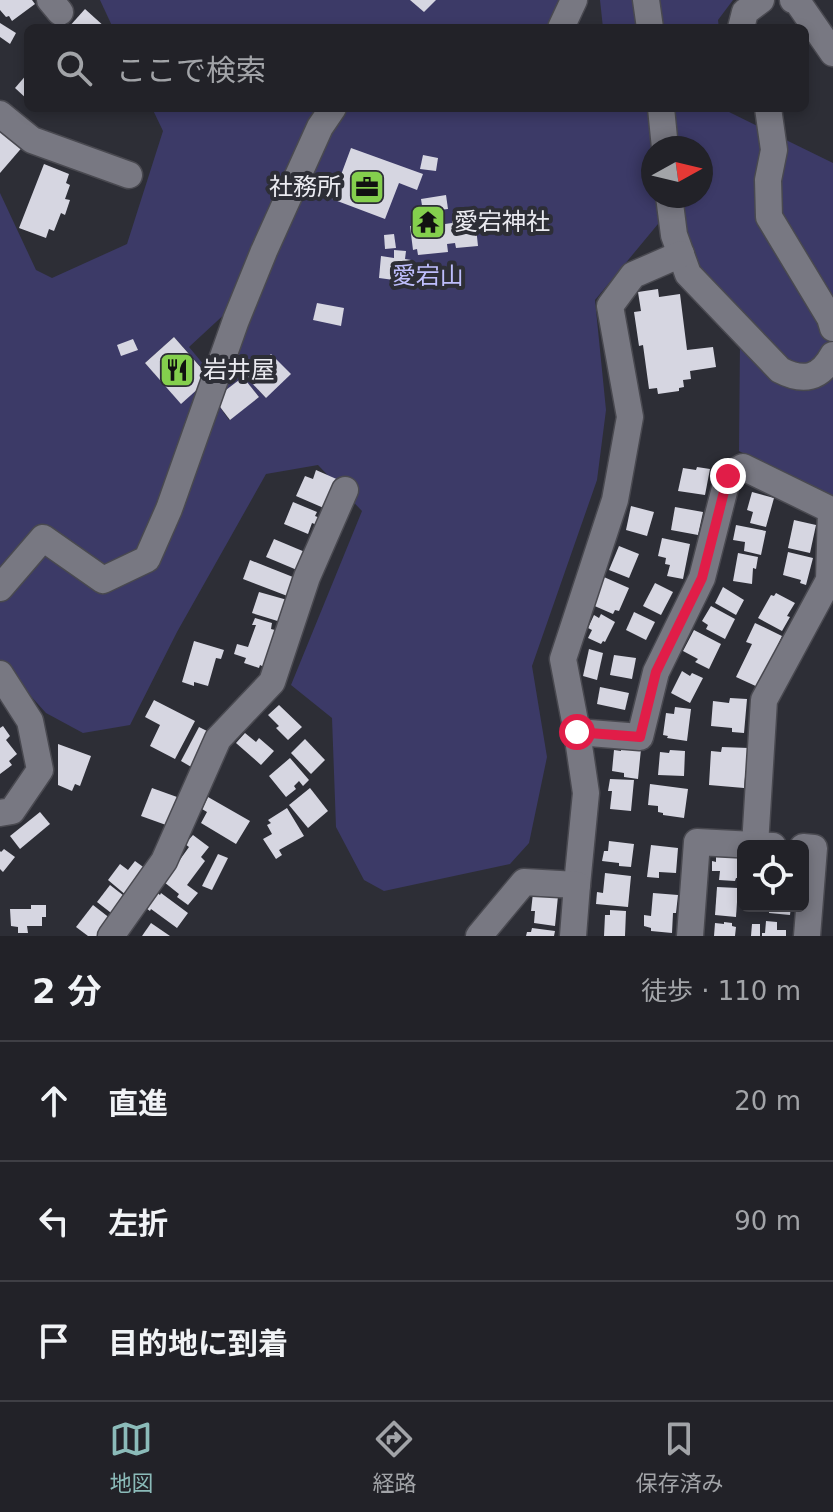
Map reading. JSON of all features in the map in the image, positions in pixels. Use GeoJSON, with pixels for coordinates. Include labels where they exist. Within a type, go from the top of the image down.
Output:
{"type":"FeatureCollection","features":[{"type":"Feature","properties":{"kind":"street"},"geometry":{"type":"LineString","coordinates":[[563,24],[574,0]]}},
{"type":"Feature","properties":{"kind":"street"},"geometry":{"type":"LineString","coordinates":[[646,0],[649,24]]}},
{"type":"Feature","properties":{"kind":"street"},"geometry":{"type":"LineString","coordinates":[[742,24],[745,12],[761,0]]}},
{"type":"Feature","properties":{"kind":"street"},"geometry":{"type":"LineString","coordinates":[[793,0],[797,1],[833,53]]}},
{"type":"Feature","properties":{"kind":"street"},"geometry":{"type":"LineString","coordinates":[[0,588],[43,538],[103,580],[147,559],[169,509],[236,320],[264,251],[320,127],[330,112]]}},
{"type":"Feature","properties":{"kind":"street"},"geometry":{"type":"LineString","coordinates":[[661,112],[664,136]]}},
{"type":"Feature","properties":{"kind":"street"},"geometry":{"type":"LineString","coordinates":[[769,112],[774,150],[768,180],[769,217],[833,328]]}},
{"type":"Feature","properties":{"kind":"street"},"geometry":{"type":"LineString","coordinates":[[0,114],[32,140],[129,175]]}},
{"type":"Feature","properties":{"kind":"street"},"geometry":{"type":"LineString","coordinates":[[671,208],[674,235],[688,274],[780,370],[795,378],[809,378],[827,366],[833,355]]}},
{"type":"Feature","properties":{"kind":"street"},"geometry":{"type":"LineString","coordinates":[[573,936],[586,793],[563,659],[615,500],[630,417],[610,306],[633,275],[681,254]]}},
{"type":"Feature","properties":{"kind":"street"},"geometry":{"type":"LineString","coordinates":[[577,732],[640,737],[656,672],[702,578],[728,476],[743,467],[831,510],[829,580],[764,700],[755,840]]}},
{"type":"Feature","properties":{"kind":"street"},"geometry":{"type":"LineString","coordinates":[[111,936],[164,861],[218,739],[272,682],[307,577],[345,490]]}},
{"type":"Feature","properties":{"kind":"street"},"geometry":{"type":"LineString","coordinates":[[0,674],[30,721],[40,770],[12,811],[0,813]]}},
{"type":"Feature","properties":{"kind":"street"},"geometry":{"type":"LineString","coordinates":[[690,936],[697,842],[737,844]]}},
{"type":"Feature","properties":{"kind":"street"},"geometry":{"type":"LineString","coordinates":[[809,848],[814,848],[809,911]]}},
{"type":"Feature","properties":{"kind":"street"},"geometry":{"type":"LineString","coordinates":[[479,936],[524,882],[577,885]]}},
{"type":"Feature","properties":{"kind":"street"},"geometry":{"type":"LineString","coordinates":[[807,936],[809,912]]}},
{"type":"Feature","properties":{"kind":"green space"},"geometry":{"type":"Polygon","coordinates":[[[100,0],[586,0],[575,24],[111,24],[100,0]]]}},
{"type":"Feature","properties":{"kind":"green space"},"geometry":{"type":"Polygon","coordinates":[[[600,0],[733,0],[718,20],[718,24],[603,24],[600,0]]]}},
{"type":"Feature","properties":{"kind":"green space","name":"愛宕山"},"geometry":{"type":"Polygon","coordinates":[[[154,112],[729,112],[833,163],[833,499],[739,451],[740,342],[658,224],[595,300],[606,410],[597,480],[532,666],[547,757],[529,843],[510,864],[384,891],[364,880],[336,827],[332,718],[291,685],[362,511],[318,465],[266,474],[177,632],[130,725],[83,733],[46,713],[0,662],[0,193],[36,270],[52,278],[127,244],[163,131],[154,112]],[[229,310],[189,347],[204,365],[243,330],[229,310]],[[174,337],[145,363],[181,403],[210,377],[174,337]],[[271,354],[247,378],[266,398],[271,354]],[[243,377],[214,399],[229,420],[259,397],[243,377]]]}},
{"type":"Feature","properties":{"kind":"building"},"geometry":{"type":"Polygon","coordinates":[[[0,0],[32,0],[35,4],[12,21],[0,10],[0,0]]]}},
{"type":"Feature","properties":{"kind":"building"},"geometry":{"type":"Polygon","coordinates":[[[410,0],[436,0],[424,12],[410,0]]]}},
{"type":"Feature","properties":{"kind":"building"},"geometry":{"type":"Polygon","coordinates":[[[85,9],[102,24],[72,24],[85,9]]]}},
{"type":"Feature","properties":{"kind":"building"},"geometry":{"type":"Polygon","coordinates":[[[0,23],[16,33],[10,44],[0,37],[0,23]]]}},
{"type":"Feature","properties":{"kind":"building"},"geometry":{"type":"Polygon","coordinates":[[[24,78],[24,96],[15,88],[24,78]]]}},
{"type":"Feature","properties":{"kind":"building"},"geometry":{"type":"Polygon","coordinates":[[[0,126],[25,144],[0,173],[0,126]]]}},
{"type":"Feature","properties":{"kind":"building","name":"社務所"},"geometry":{"type":"Polygon","coordinates":[[[351,148],[423,174],[417,190],[399,183],[385,219],[332,199],[351,148]]]}},
{"type":"Feature","properties":{"kind":"building"},"geometry":{"type":"Polygon","coordinates":[[[423,155],[438,158],[436,171],[420,169],[423,155]]]}},
{"type":"Feature","properties":{"kind":"building"},"geometry":{"type":"Polygon","coordinates":[[[44,164],[69,174],[66,183],[70,185],[65,199],[70,200],[65,215],[61,213],[54,231],[49,229],[46,238],[19,228],[44,164]]]}},
{"type":"Feature","properties":{"kind":"building"},"geometry":{"type":"Polygon","coordinates":[[[446,195],[448,209],[423,212],[421,199],[446,195]]]}},
{"type":"Feature","properties":{"kind":"building"},"geometry":{"type":"Polygon","coordinates":[[[444,214],[445,224],[452,223],[452,220],[475,218],[478,246],[456,248],[455,243],[447,244],[448,252],[418,255],[417,249],[413,250],[410,226],[414,226],[413,217],[444,214]]]}},
{"type":"Feature","properties":{"kind":"building"},"geometry":{"type":"Polygon","coordinates":[[[394,234],[396,248],[385,249],[384,235],[394,234]]]}},
{"type":"Feature","properties":{"kind":"building"},"geometry":{"type":"Polygon","coordinates":[[[394,250],[406,251],[405,259],[411,260],[409,282],[379,278],[381,256],[394,258],[394,250]]]}},
{"type":"Feature","properties":{"kind":"building"},"geometry":{"type":"Polygon","coordinates":[[[658,289],[659,297],[680,294],[687,350],[713,347],[716,367],[690,371],[691,379],[683,380],[684,387],[679,391],[658,394],[657,388],[649,389],[643,345],[639,346],[634,312],[641,311],[638,292],[658,289]]]}},
{"type":"Feature","properties":{"kind":"building"},"geometry":{"type":"Polygon","coordinates":[[[317,303],[344,308],[341,326],[313,320],[317,303]]]}},
{"type":"Feature","properties":{"kind":"building","name":"岩井屋"},"geometry":{"type":"Polygon","coordinates":[[[174,337],[210,378],[181,404],[145,363],[174,337]]]}},
{"type":"Feature","properties":{"kind":"building"},"geometry":{"type":"Polygon","coordinates":[[[133,339],[138,350],[121,356],[117,345],[133,339]]]}},
{"type":"Feature","properties":{"kind":"building"},"geometry":{"type":"Polygon","coordinates":[[[271,354],[291,374],[266,398],[247,378],[271,354]]]}},
{"type":"Feature","properties":{"kind":"building"},"geometry":{"type":"Polygon","coordinates":[[[243,377],[259,397],[230,420],[214,399],[243,377]]]}},
{"type":"Feature","properties":{"kind":"building"},"geometry":{"type":"Polygon","coordinates":[[[697,467],[710,469],[705,495],[678,491],[683,468],[696,470],[697,467]]]}},
{"type":"Feature","properties":{"kind":"building"},"geometry":{"type":"Polygon","coordinates":[[[316,470],[341,481],[326,509],[296,496],[305,476],[313,479],[316,470]]]}},
{"type":"Feature","properties":{"kind":"building"},"geometry":{"type":"Polygon","coordinates":[[[752,492],[774,498],[766,527],[750,523],[753,512],[747,510],[752,492]]]}},
{"type":"Feature","properties":{"kind":"building"},"geometry":{"type":"Polygon","coordinates":[[[293,502],[317,512],[315,516],[320,518],[317,525],[312,523],[308,534],[284,524],[293,502]]]}},
{"type":"Feature","properties":{"kind":"building"},"geometry":{"type":"Polygon","coordinates":[[[631,506],[654,512],[647,536],[626,530],[631,506]]]}},
{"type":"Feature","properties":{"kind":"building"},"geometry":{"type":"Polygon","coordinates":[[[675,507],[703,512],[698,535],[671,530],[675,507]]]}},
{"type":"Feature","properties":{"kind":"building"},"geometry":{"type":"Polygon","coordinates":[[[794,520],[816,525],[810,553],[788,548],[794,520]]]}},
{"type":"Feature","properties":{"kind":"building"},"geometry":{"type":"Polygon","coordinates":[[[736,525],[766,531],[761,555],[744,551],[745,542],[733,540],[736,525]]]}},
{"type":"Feature","properties":{"kind":"building"},"geometry":{"type":"Polygon","coordinates":[[[662,538],[690,544],[683,579],[667,576],[670,565],[665,564],[666,558],[658,556],[662,538]]]}},
{"type":"Feature","properties":{"kind":"building"},"geometry":{"type":"Polygon","coordinates":[[[274,539],[305,552],[297,570],[266,557],[274,539]]]}},
{"type":"Feature","properties":{"kind":"building"},"geometry":{"type":"Polygon","coordinates":[[[619,546],[639,554],[629,578],[609,570],[619,546]]]}},
{"type":"Feature","properties":{"kind":"building"},"geometry":{"type":"Polygon","coordinates":[[[788,552],[813,558],[806,585],[800,583],[801,580],[783,575],[788,552]]]}},
{"type":"Feature","properties":{"kind":"building"},"geometry":{"type":"Polygon","coordinates":[[[738,553],[758,557],[756,569],[753,568],[752,584],[733,581],[738,553]]]}},
{"type":"Feature","properties":{"kind":"building"},"geometry":{"type":"Polygon","coordinates":[[[250,560],[298,579],[290,597],[243,579],[250,560]]]}},
{"type":"Feature","properties":{"kind":"building"},"geometry":{"type":"Polygon","coordinates":[[[597,574],[629,588],[619,611],[615,610],[613,614],[590,604],[597,574]]]}},
{"type":"Feature","properties":{"kind":"building"},"geometry":{"type":"Polygon","coordinates":[[[655,583],[673,592],[661,615],[643,606],[655,583]]]}},
{"type":"Feature","properties":{"kind":"building"},"geometry":{"type":"Polygon","coordinates":[[[723,587],[744,600],[736,615],[715,603],[723,587]]]}},
{"type":"Feature","properties":{"kind":"building"},"geometry":{"type":"Polygon","coordinates":[[[259,592],[291,601],[284,623],[252,613],[259,592]]]}},
{"type":"Feature","properties":{"kind":"building"},"geometry":{"type":"Polygon","coordinates":[[[776,593],[795,603],[782,631],[758,618],[771,595],[776,593]]]}},
{"type":"Feature","properties":{"kind":"building"},"geometry":{"type":"Polygon","coordinates":[[[711,606],[735,619],[725,639],[706,629],[708,625],[702,621],[711,606]]]}},
{"type":"Feature","properties":{"kind":"building"},"geometry":{"type":"Polygon","coordinates":[[[634,612],[655,622],[646,640],[626,630],[634,612]]]}},
{"type":"Feature","properties":{"kind":"building"},"geometry":{"type":"Polygon","coordinates":[[[601,614],[615,622],[601,644],[588,638],[592,630],[588,628],[594,615],[599,618],[601,614]]]}},
{"type":"Feature","properties":{"kind":"building"},"geometry":{"type":"Polygon","coordinates":[[[255,618],[272,623],[271,629],[279,631],[266,668],[244,663],[246,658],[234,654],[237,644],[248,647],[256,625],[252,625],[255,618]]]}},
{"type":"Feature","properties":{"kind":"building"},"geometry":{"type":"Polygon","coordinates":[[[755,623],[782,636],[760,688],[736,677],[752,644],[746,642],[755,623]]]}},
{"type":"Feature","properties":{"kind":"building"},"geometry":{"type":"Polygon","coordinates":[[[694,630],[721,644],[709,669],[683,651],[694,630]]]}},
{"type":"Feature","properties":{"kind":"building"},"geometry":{"type":"Polygon","coordinates":[[[194,641],[224,650],[221,659],[216,658],[208,686],[182,682],[194,641]]]}},
{"type":"Feature","properties":{"kind":"building"},"geometry":{"type":"Polygon","coordinates":[[[589,649],[603,653],[597,680],[583,676],[589,649]]]}},
{"type":"Feature","properties":{"kind":"building"},"geometry":{"type":"Polygon","coordinates":[[[614,655],[636,658],[632,679],[610,675],[614,655]]]}},
{"type":"Feature","properties":{"kind":"building"},"geometry":{"type":"Polygon","coordinates":[[[682,671],[703,678],[690,703],[671,693],[682,671]]]}},
{"type":"Feature","properties":{"kind":"building"},"geometry":{"type":"Polygon","coordinates":[[[600,687],[629,693],[625,710],[597,704],[600,687]]]}},
{"type":"Feature","properties":{"kind":"building"},"geometry":{"type":"Polygon","coordinates":[[[730,698],[747,699],[744,733],[732,732],[732,728],[711,726],[713,701],[729,703],[730,698]]]}},
{"type":"Feature","properties":{"kind":"building"},"geometry":{"type":"Polygon","coordinates":[[[154,700],[195,721],[175,759],[150,746],[160,725],[145,717],[154,700]]]}},
{"type":"Feature","properties":{"kind":"building"},"geometry":{"type":"Polygon","coordinates":[[[279,705],[302,727],[288,740],[268,715],[279,705]]]}},
{"type":"Feature","properties":{"kind":"building"},"geometry":{"type":"Polygon","coordinates":[[[675,707],[691,709],[687,741],[663,735],[666,713],[674,714],[675,707]]]}},
{"type":"Feature","properties":{"kind":"building"},"geometry":{"type":"Polygon","coordinates":[[[3,726],[10,736],[6,740],[17,754],[9,761],[12,765],[0,774],[0,728],[3,726]]]}},
{"type":"Feature","properties":{"kind":"building"},"geometry":{"type":"Polygon","coordinates":[[[199,727],[211,733],[193,768],[181,761],[199,727]]]}},
{"type":"Feature","properties":{"kind":"building"},"geometry":{"type":"Polygon","coordinates":[[[245,733],[256,742],[259,738],[274,751],[261,765],[236,743],[245,733]]]}},
{"type":"Feature","properties":{"kind":"building"},"geometry":{"type":"Polygon","coordinates":[[[305,739],[325,760],[311,774],[291,753],[305,739]]]}},
{"type":"Feature","properties":{"kind":"building"},"geometry":{"type":"Polygon","coordinates":[[[58,744],[91,756],[80,786],[75,784],[72,791],[58,785],[58,744]]]}},
{"type":"Feature","properties":{"kind":"building"},"geometry":{"type":"Polygon","coordinates":[[[621,747],[641,749],[638,779],[612,771],[614,750],[621,751],[621,747]]]}},
{"type":"Feature","properties":{"kind":"building"},"geometry":{"type":"Polygon","coordinates":[[[722,747],[749,748],[748,777],[745,777],[744,788],[709,785],[711,751],[721,752],[722,747]]]}},
{"type":"Feature","properties":{"kind":"building"},"geometry":{"type":"Polygon","coordinates":[[[670,750],[685,751],[684,776],[658,775],[660,752],[669,753],[670,750]]]}},
{"type":"Feature","properties":{"kind":"building"},"geometry":{"type":"Polygon","coordinates":[[[290,758],[309,780],[303,786],[299,781],[294,786],[296,789],[286,797],[269,776],[290,758]]]}},
{"type":"Feature","properties":{"kind":"building"},"geometry":{"type":"Polygon","coordinates":[[[610,779],[634,780],[631,811],[610,809],[610,779]]]}},
{"type":"Feature","properties":{"kind":"building"},"geometry":{"type":"Polygon","coordinates":[[[650,784],[688,789],[684,818],[663,815],[658,812],[658,806],[648,805],[650,784]]]}},
{"type":"Feature","properties":{"kind":"building"},"geometry":{"type":"Polygon","coordinates":[[[152,788],[177,797],[166,825],[141,816],[152,788]]]}},
{"type":"Feature","properties":{"kind":"building"},"geometry":{"type":"Polygon","coordinates":[[[310,788],[328,811],[308,828],[289,805],[310,788]]]}},
{"type":"Feature","properties":{"kind":"building"},"geometry":{"type":"Polygon","coordinates":[[[208,797],[250,821],[236,844],[201,823],[207,812],[202,809],[208,797]]]}},
{"type":"Feature","properties":{"kind":"building"},"geometry":{"type":"Polygon","coordinates":[[[287,808],[304,836],[279,850],[282,855],[276,859],[263,839],[272,834],[268,820],[287,808]]]}},
{"type":"Feature","properties":{"kind":"building"},"geometry":{"type":"Polygon","coordinates":[[[40,812],[50,824],[20,849],[10,836],[40,812]]]}},
{"type":"Feature","properties":{"kind":"building"},"geometry":{"type":"Polygon","coordinates":[[[193,835],[209,847],[201,857],[205,861],[187,885],[198,893],[188,905],[164,882],[189,847],[185,844],[193,835]]]}},
{"type":"Feature","properties":{"kind":"building"},"geometry":{"type":"Polygon","coordinates":[[[609,841],[634,844],[631,867],[602,861],[609,841]]]}},
{"type":"Feature","properties":{"kind":"building"},"geometry":{"type":"Polygon","coordinates":[[[651,845],[678,848],[676,873],[659,872],[659,878],[647,877],[651,845]]]}},
{"type":"Feature","properties":{"kind":"building"},"geometry":{"type":"Polygon","coordinates":[[[4,849],[15,857],[3,872],[0,869],[0,851],[4,849]]]}},
{"type":"Feature","properties":{"kind":"building"},"geometry":{"type":"Polygon","coordinates":[[[218,854],[228,858],[212,890],[202,886],[218,854]]]}},
{"type":"Feature","properties":{"kind":"building"},"geometry":{"type":"Polygon","coordinates":[[[716,856],[737,857],[735,881],[719,880],[720,871],[712,871],[712,861],[716,862],[716,856]]]}},
{"type":"Feature","properties":{"kind":"building"},"geometry":{"type":"Polygon","coordinates":[[[135,861],[146,869],[127,896],[108,880],[120,864],[128,870],[135,861]]]}},
{"type":"Feature","properties":{"kind":"building"},"geometry":{"type":"Polygon","coordinates":[[[605,873],[631,876],[628,907],[596,904],[597,892],[603,893],[605,873]]]}},
{"type":"Feature","properties":{"kind":"building"},"geometry":{"type":"Polygon","coordinates":[[[110,885],[128,899],[115,916],[97,902],[110,885]]]}},
{"type":"Feature","properties":{"kind":"building"},"geometry":{"type":"Polygon","coordinates":[[[717,887],[737,888],[736,917],[715,915],[717,887]]]}},
{"type":"Feature","properties":{"kind":"building"},"geometry":{"type":"Polygon","coordinates":[[[155,891],[188,913],[177,928],[143,906],[155,891]]]}},
{"type":"Feature","properties":{"kind":"building"},"geometry":{"type":"Polygon","coordinates":[[[533,893],[558,896],[555,926],[534,923],[535,911],[531,911],[533,893]]]}},
{"type":"Feature","properties":{"kind":"building"},"geometry":{"type":"Polygon","coordinates":[[[653,893],[678,895],[672,933],[651,931],[651,928],[644,926],[644,915],[651,916],[653,893]]]}},
{"type":"Feature","properties":{"kind":"building"},"geometry":{"type":"Polygon","coordinates":[[[31,905],[46,905],[42,926],[27,926],[28,933],[18,933],[18,927],[11,926],[10,909],[31,909],[31,905]]]}},
{"type":"Feature","properties":{"kind":"building"},"geometry":{"type":"Polygon","coordinates":[[[93,905],[111,919],[98,936],[88,936],[76,927],[93,905]]]}},
{"type":"Feature","properties":{"kind":"building"},"geometry":{"type":"Polygon","coordinates":[[[610,910],[626,911],[625,936],[604,936],[605,915],[610,915],[610,910]]]}},
{"type":"Feature","properties":{"kind":"building"},"geometry":{"type":"Polygon","coordinates":[[[769,912],[790,912],[790,915],[769,912]]]}},
{"type":"Feature","properties":{"kind":"building"},"geometry":{"type":"Polygon","coordinates":[[[766,921],[777,922],[777,930],[786,930],[786,936],[762,936],[766,921]]]}},
{"type":"Feature","properties":{"kind":"building"},"geometry":{"type":"Polygon","coordinates":[[[724,922],[736,927],[735,936],[714,936],[715,923],[724,922]]]}},
{"type":"Feature","properties":{"kind":"building"},"geometry":{"type":"Polygon","coordinates":[[[151,923],[170,936],[142,936],[151,923]]]}},
{"type":"Feature","properties":{"kind":"building"},"geometry":{"type":"Polygon","coordinates":[[[752,924],[760,924],[760,936],[751,936],[752,924]]]}},
{"type":"Feature","properties":{"kind":"building"},"geometry":{"type":"Polygon","coordinates":[[[532,928],[555,931],[554,936],[526,936],[532,928]]]}},
{"type":"Feature","properties":{"kind":"place","name":"社務所"},"geometry":{"type":"Point","coordinates":[367,187]}},
{"type":"Feature","properties":{"kind":"place","name":"愛宕神社"},"geometry":{"type":"Point","coordinates":[428,222]}},
{"type":"Feature","properties":{"kind":"place","name":"岩井屋"},"geometry":{"type":"Point","coordinates":[177,370]}},
{"type":"Feature","properties":{"kind":"route"},"geometry":{"type":"LineString","coordinates":[[577,732],[640,737],[656,672],[702,578],[728,476]]}}]}
